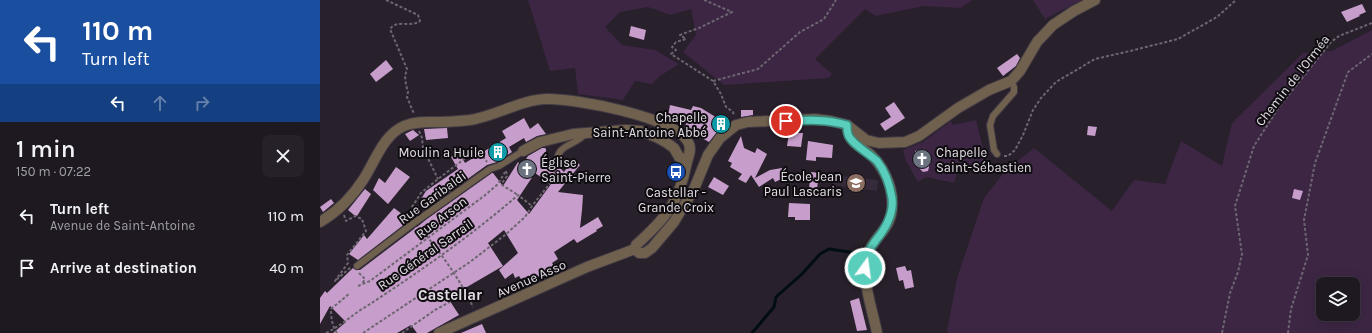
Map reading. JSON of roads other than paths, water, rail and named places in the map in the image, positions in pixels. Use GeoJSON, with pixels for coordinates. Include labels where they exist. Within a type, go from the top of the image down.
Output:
{"type":"FeatureCollection","features":[{"type":"Feature","properties":{"kind":"street"},"geometry":{"type":"LineString","coordinates":[[322,221],[341,207],[363,181],[391,136],[405,125],[415,122],[454,122],[479,118],[534,100],[547,99],[593,104],[626,111],[660,122],[679,132],[688,140],[690,148],[684,177],[672,205],[657,226],[636,245],[635,249],[639,253],[645,253],[652,248],[674,222],[694,189],[708,155],[720,138],[736,125],[748,122],[815,119],[831,120],[847,125],[866,140],[879,143],[905,142],[919,136],[958,108],[989,90],[1011,81],[1020,71],[1037,42],[1053,25],[1074,11],[1095,0]]}},
{"type":"Feature","properties":{"kind":"street"},"geometry":{"type":"LineString","coordinates":[[847,125],[848,135],[852,141],[870,154],[881,168],[890,187],[892,200],[891,214],[885,229],[870,248],[865,259],[865,277],[877,333]]}},
{"type":"Feature","properties":{"kind":"street"},"geometry":{"type":"LineString","coordinates":[[523,151],[540,142],[573,134],[626,130],[641,131],[668,143],[674,148],[679,157],[687,160]]}},
{"type":"Feature","properties":{"kind":"street","name":"Avenue Asso"},"geometry":{"type":"LineString","coordinates":[[439,333],[587,268],[635,249]]}},
{"type":"Feature","properties":{"kind":"lane"},"geometry":{"type":"LineString","coordinates":[[997,154],[994,150],[990,124],[993,116],[1014,92],[1014,87],[1011,81]]}},
{"type":"Feature","properties":{"kind":"lane"},"geometry":{"type":"LineString","coordinates":[[557,164],[557,156],[561,150],[581,139],[586,133]]}},
{"type":"Feature","properties":{"kind":"lane","name":"Rue Garibaldi"},"geometry":{"type":"LineString","coordinates":[[357,266],[490,169],[499,166],[523,151]]}},
{"type":"Feature","properties":{"kind":"waterway"},"geometry":{"type":"LineString","coordinates":[[752,333],[774,307],[776,297],[802,274],[820,254],[829,249],[856,253]]}},
{"type":"Feature","properties":{"kind":"place","name":"Chapelle Saint-Antoine Abbé"},"geometry":{"type":"Point","coordinates":[721,124]}},
{"type":"Feature","properties":{"kind":"place","name":"Moulin a Huile"},"geometry":{"type":"Point","coordinates":[498,152]}},
{"type":"Feature","properties":{"kind":"place","name":"Chapelle Saint-Sébastien"},"geometry":{"type":"Point","coordinates":[922,159]}},
{"type":"Feature","properties":{"kind":"place","name":"Église Saint-Pierre"},"geometry":{"type":"Point","coordinates":[527,169]}},
{"type":"Feature","properties":{"kind":"place","name":"Castellar - Grande Croix"},"geometry":{"type":"Point","coordinates":[676,172]}},
{"type":"Feature","properties":{"kind":"place","name":"École Jean Paul Lascaris"},"geometry":{"type":"Point","coordinates":[856,183]}},
{"type":"Feature","properties":{"kind":"district","name":"Castellar"},"geometry":{"type":"Point","coordinates":[450,295]}}]}
